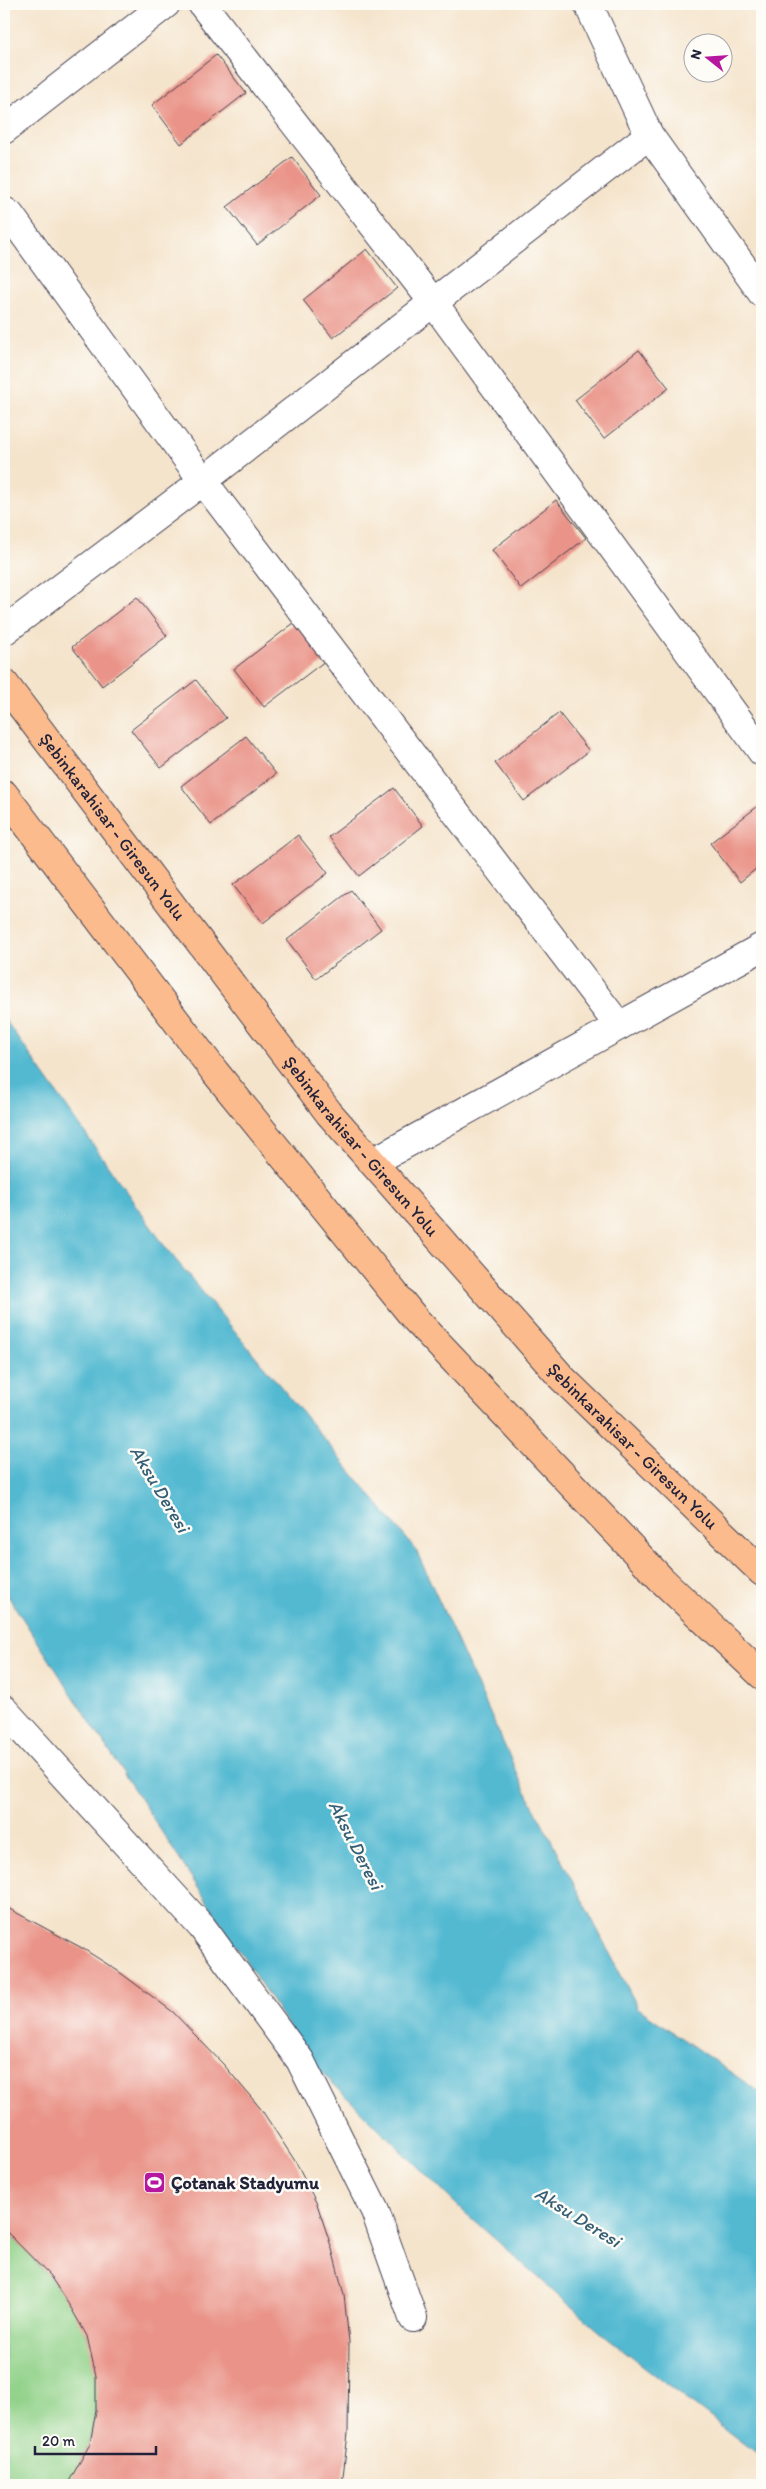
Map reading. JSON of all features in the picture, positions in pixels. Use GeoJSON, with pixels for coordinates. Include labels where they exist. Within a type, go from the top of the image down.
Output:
{"type":"FeatureCollection","features":[{"type":"Feature","properties":{"kind":"main road","name":"Şebinkarahisar - Giresun Yolu"},"geometry":{"type":"LineString","coordinates":[[4,684],[329,1113],[563,1379],[762,1572]]}},
{"type":"Feature","properties":{"kind":"main road"},"geometry":{"type":"LineString","coordinates":[[4,794],[215,1072],[416,1320],[662,1580],[762,1675]]}},
{"type":"Feature","properties":{"kind":"street"},"geometry":{"type":"LineString","coordinates":[[4,130],[166,4]]}},
{"type":"Feature","properties":{"kind":"street"},"geometry":{"type":"LineString","coordinates":[[202,4],[434,302],[762,752]]}},
{"type":"Feature","properties":{"kind":"street"},"geometry":{"type":"LineString","coordinates":[[588,4],[649,135],[762,293]]}},
{"type":"Feature","properties":{"kind":"street"},"geometry":{"type":"LineString","coordinates":[[4,631],[203,481],[649,135]]}},
{"type":"Feature","properties":{"kind":"street"},"geometry":{"type":"LineString","coordinates":[[4,211],[10,216],[203,481],[619,1026]]}},
{"type":"Feature","properties":{"kind":"street"},"geometry":{"type":"LineString","coordinates":[[373,1162],[762,947]]}},
{"type":"Feature","properties":{"kind":"street"},"geometry":{"type":"LineString","coordinates":[[4,1710],[202,1927],[300,2060],[375,2211],[413,2318]]}},
{"type":"Feature","properties":{"kind":"green space"},"geometry":{"type":"Polygon","coordinates":[[[4,2229],[51,2279],[72,2307],[87,2337],[93,2355],[97,2394],[92,2432],[77,2469],[67,2485],[4,2485],[4,2229]]]}},
{"type":"Feature","properties":{"kind":"water","name":"Aksu Deresi"},"geometry":{"type":"Polygon","coordinates":[[[4,1018],[166,1248],[416,1550],[522,1784],[638,2008],[762,2094],[762,2457],[607,2338],[462,2210],[313,2064],[4,1590],[4,1018]]]}},
{"type":"Feature","properties":{"kind":"building"},"geometry":{"type":"Polygon","coordinates":[[[216,55],[246,93],[181,144],[152,105],[216,55]]]}},
{"type":"Feature","properties":{"kind":"building"},"geometry":{"type":"Polygon","coordinates":[[[292,157],[321,195],[257,245],[227,207],[292,157]]]}},
{"type":"Feature","properties":{"kind":"building"},"geometry":{"type":"Polygon","coordinates":[[[367,249],[397,288],[333,338],[303,300],[367,249]]]}},
{"type":"Feature","properties":{"kind":"building"},"geometry":{"type":"Polygon","coordinates":[[[639,350],[669,388],[604,439],[575,400],[639,350]]]}},
{"type":"Feature","properties":{"kind":"building"},"geometry":{"type":"Polygon","coordinates":[[[556,500],[586,538],[521,589],[492,550],[556,500]]]}},
{"type":"Feature","properties":{"kind":"building"},"geometry":{"type":"Polygon","coordinates":[[[137,597],[167,636],[102,686],[72,647],[137,597]]]}},
{"type":"Feature","properties":{"kind":"building"},"geometry":{"type":"Polygon","coordinates":[[[299,619],[329,658],[264,707],[234,669],[299,619]]]}},
{"type":"Feature","properties":{"kind":"building"},"geometry":{"type":"Polygon","coordinates":[[[196,680],[226,718],[161,768],[131,730],[196,680]]]}},
{"type":"Feature","properties":{"kind":"building"},"geometry":{"type":"Polygon","coordinates":[[[559,713],[589,751],[524,801],[495,763],[559,713]]]}},
{"type":"Feature","properties":{"kind":"building"},"geometry":{"type":"Polygon","coordinates":[[[246,736],[276,774],[211,825],[181,786],[246,736]]]}},
{"type":"Feature","properties":{"kind":"building"},"geometry":{"type":"Polygon","coordinates":[[[394,788],[423,826],[359,876],[329,837],[394,788]]]}},
{"type":"Feature","properties":{"kind":"building"},"geometry":{"type":"Polygon","coordinates":[[[762,803],[762,864],[740,882],[710,843],[762,803]]]}},
{"type":"Feature","properties":{"kind":"building"},"geometry":{"type":"Polygon","coordinates":[[[298,835],[328,873],[263,923],[233,885],[298,835]]]}},
{"type":"Feature","properties":{"kind":"building"},"geometry":{"type":"Polygon","coordinates":[[[351,890],[381,929],[316,979],[287,940],[351,890]]]}},
{"type":"Feature","properties":{"kind":"building","name":"Çotanak Stadyumu"},"geometry":{"type":"Polygon","coordinates":[[[4,1906],[82,1948],[118,1971],[173,2012],[224,2065],[261,2109],[295,2161],[317,2204],[332,2249],[344,2295],[349,2342],[348,2433],[342,2485],[67,2485],[90,2444],[96,2410],[96,2376],[87,2336],[71,2308],[50,2276],[4,2229],[4,1906]]]}},
{"type":"Feature","properties":{"kind":"place","name":"Çotanak Stadyumu"},"geometry":{"type":"Point","coordinates":[155,2183]}}]}
